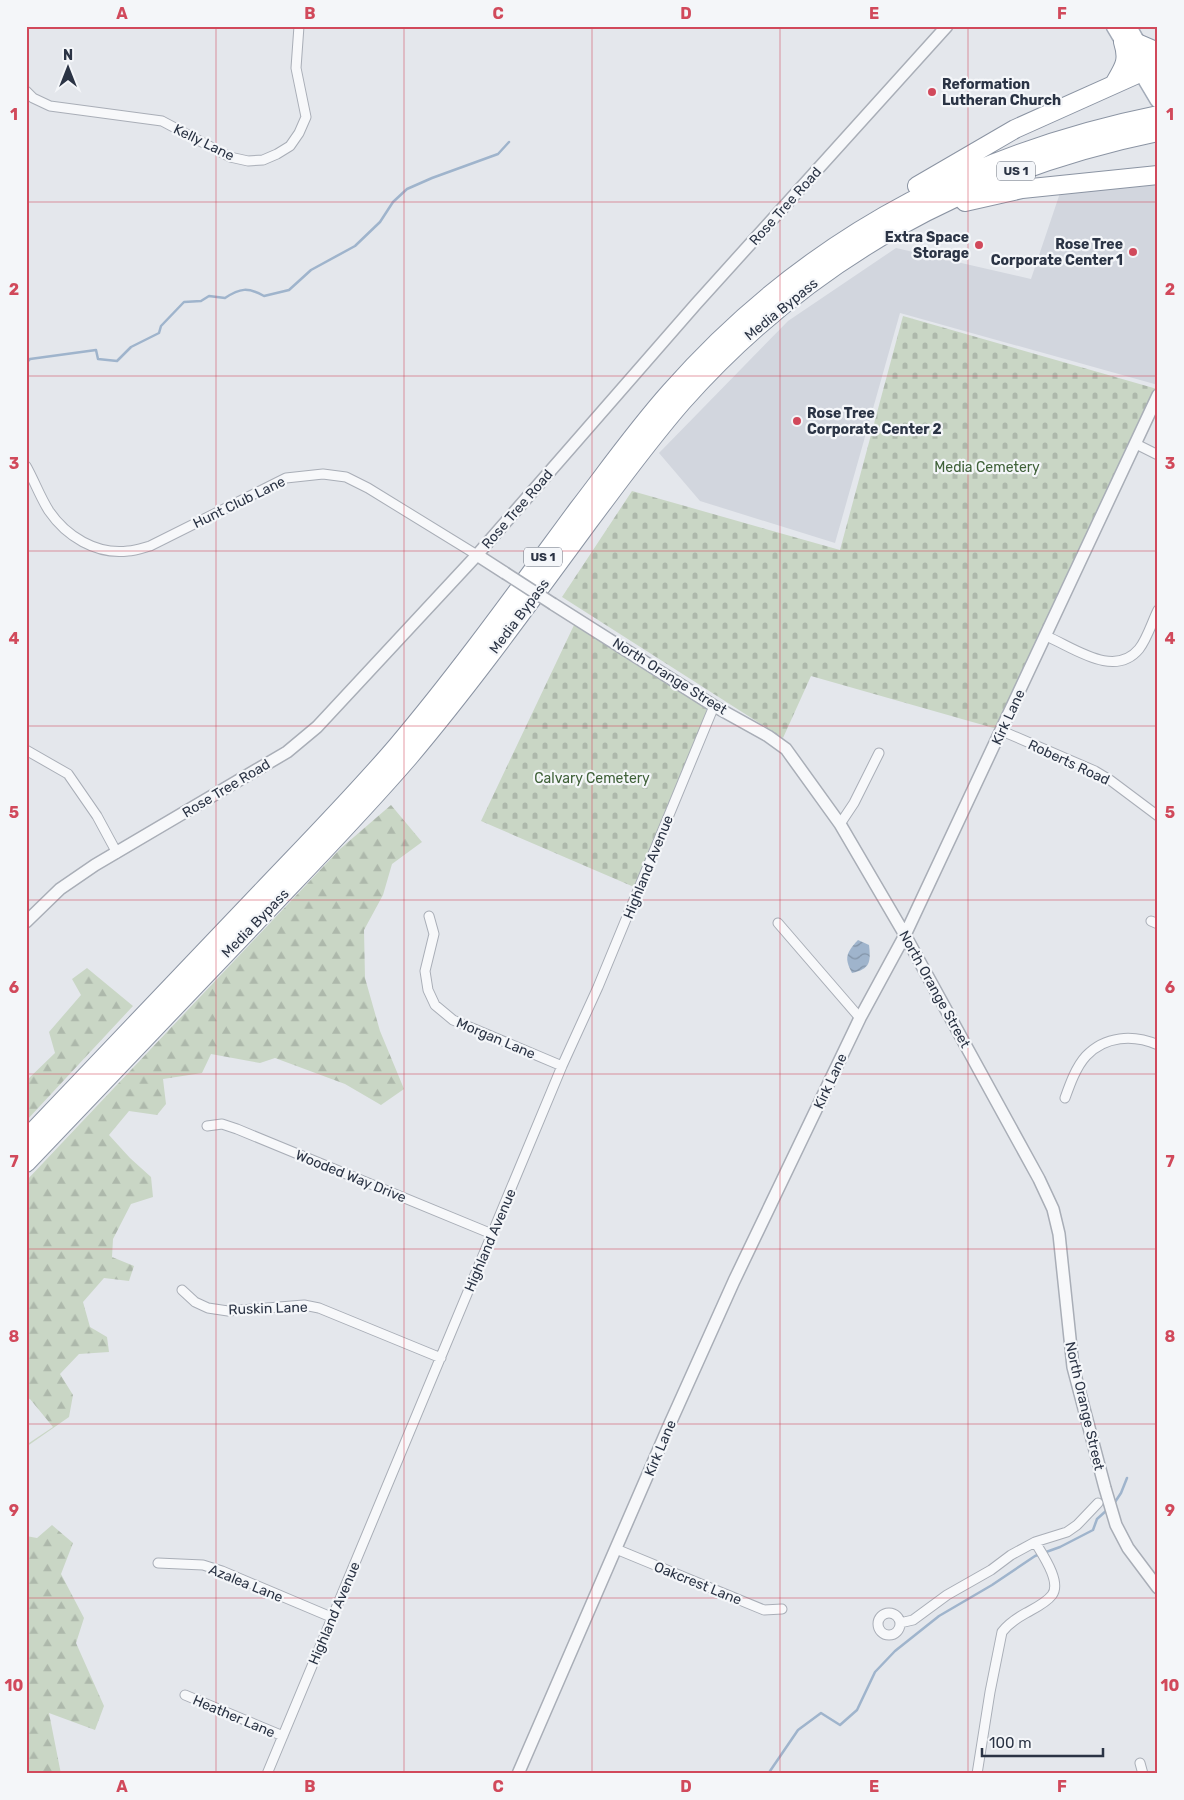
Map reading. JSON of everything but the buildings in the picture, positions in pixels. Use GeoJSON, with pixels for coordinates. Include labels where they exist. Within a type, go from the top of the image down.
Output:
{"type":"FeatureCollection","features":[{"type":"Feature","properties":{"kind":"highway"},"geometry":{"type":"LineString","coordinates":[[824,254],[906,193],[994,140],[1114,84],[1153,68],[1129,37]]}},
{"type":"Feature","properties":{"kind":"highway"},"geometry":{"type":"LineString","coordinates":[[1114,84],[1126,61],[1129,37]]}},
{"type":"Feature","properties":{"kind":"highway","name":"Media Bypass"},"geometry":{"type":"LineString","coordinates":[[26,1139],[336,814],[396,746],[453,676],[628,443],[677,384],[723,336],[753,309],[824,254],[901,206],[983,167],[1068,137],[1158,115]]}},
{"type":"Feature","properties":{"kind":"highway","name":"Media Bypass"},"geometry":{"type":"LineString","coordinates":[[26,1162],[348,825],[409,757],[466,686],[647,445],[699,383],[741,342],[786,303],[833,267],[883,235],[962,194],[1016,171],[1073,152],[1158,132]]}},
{"type":"Feature","properties":{"kind":"highway"},"geometry":{"type":"LineString","coordinates":[[883,235],[956,205],[989,196],[1040,186],[1158,175]]}},
{"type":"Feature","properties":{"kind":"main road"},"geometry":{"type":"LineString","coordinates":[[1114,26],[1129,37],[1153,68],[1157,98]]}},
{"type":"Feature","properties":{"kind":"street","name":"Kelly Lane"},"geometry":{"type":"LineString","coordinates":[[26,91],[33,98],[50,106],[162,121],[230,158],[248,162],[263,160],[290,146],[299,133],[306,117],[296,68],[299,26]]}},
{"type":"Feature","properties":{"kind":"street","name":"Rose Tree Road"},"geometry":{"type":"LineString","coordinates":[[26,922],[60,889],[95,865],[298,745],[324,720],[477,555],[696,304],[947,26]]}},
{"type":"Feature","properties":{"kind":"street","name":"Kirk Lane"},"geometry":{"type":"LineString","coordinates":[[518,1774],[734,1281],[860,1018],[905,935],[1158,395]]}},
{"type":"Feature","properties":{"kind":"street"},"geometry":{"type":"LineString","coordinates":[[1136,444],[1158,455]]}},
{"type":"Feature","properties":{"kind":"street","name":"Hunt Club Lane"},"geometry":{"type":"LineString","coordinates":[[26,466],[49,511],[64,529],[80,541],[103,550],[127,552],[150,546],[286,478],[323,474],[346,477],[368,488],[477,555]]}},
{"type":"Feature","properties":{"kind":"street","name":"North Orange Street"},"geometry":{"type":"LineString","coordinates":[[477,555],[714,706],[739,718],[786,749],[840,824],[905,935],[1039,1178],[1053,1209],[1059,1234],[1068,1335],[1073,1367],[1105,1488],[1116,1525],[1128,1548],[1158,1588]]}},
{"type":"Feature","properties":{"kind":"street"},"geometry":{"type":"LineString","coordinates":[[1046,636],[1099,660],[1114,662],[1129,658],[1139,648],[1158,610]]}},
{"type":"Feature","properties":{"kind":"street","name":"Highland Avenue"},"geometry":{"type":"LineString","coordinates":[[267,1774],[714,706]]}},
{"type":"Feature","properties":{"kind":"street","name":"Roberts Road"},"geometry":{"type":"LineString","coordinates":[[1002,731],[1095,771],[1155,814]]}},
{"type":"Feature","properties":{"kind":"street"},"geometry":{"type":"LineString","coordinates":[[26,750],[68,774],[98,816],[118,852]]}},
{"type":"Feature","properties":{"kind":"street"},"geometry":{"type":"LineString","coordinates":[[840,824],[854,803],[879,753]]}},
{"type":"Feature","properties":{"kind":"street"},"geometry":{"type":"LineString","coordinates":[[1155,814],[1158,803]]}},
{"type":"Feature","properties":{"kind":"street","name":"Morgan Lane"},"geometry":{"type":"LineString","coordinates":[[429,916],[434,934],[425,971],[428,990],[435,1005],[453,1020],[562,1066]]}},
{"type":"Feature","properties":{"kind":"street"},"geometry":{"type":"LineString","coordinates":[[778,924],[860,1018]]}},
{"type":"Feature","properties":{"kind":"street"},"geometry":{"type":"LineString","coordinates":[[1065,1098],[1072,1080],[1085,1057],[1098,1046],[1113,1039],[1130,1038],[1149,1041],[1158,1045]]}},
{"type":"Feature","properties":{"kind":"street","name":"Wooded Way Drive"},"geometry":{"type":"LineString","coordinates":[[207,1126],[222,1124],[237,1129],[492,1234]]}},
{"type":"Feature","properties":{"kind":"street","name":"Ruskin Lane"},"geometry":{"type":"LineString","coordinates":[[182,1290],[195,1302],[208,1308],[228,1311],[304,1305],[319,1308],[441,1358]]}},
{"type":"Feature","properties":{"kind":"street"},"geometry":{"type":"LineString","coordinates":[[900,1623],[913,1620],[947,1595],[991,1570],[1011,1555],[1037,1546],[1067,1532],[1077,1525],[1098,1503]]}},
{"type":"Feature","properties":{"kind":"street"},"geometry":{"type":"LineString","coordinates":[[976,1774],[1002,1632],[1007,1625],[1044,1602],[1053,1594],[1055,1586],[1053,1577],[1047,1562],[1037,1546]]}},
{"type":"Feature","properties":{"kind":"street","name":"Oakcrest Lane"},"geometry":{"type":"LineString","coordinates":[[616,1549],[764,1610],[782,1609]]}},
{"type":"Feature","properties":{"kind":"street","name":"Azalea Lane"},"geometry":{"type":"LineString","coordinates":[[158,1564],[203,1565],[222,1571],[331,1618]]}},
{"type":"Feature","properties":{"kind":"street","name":"Heather Lane"},"geometry":{"type":"LineString","coordinates":[[185,1695],[283,1736]]}},
{"type":"Feature","properties":{"kind":"street"},"geometry":{"type":"LineString","coordinates":[[1140,1763],[1143,1774]]}},
{"type":"Feature","properties":{"kind":"shaded area"},"geometry":{"type":"Polygon","coordinates":[[[1158,185],[1158,385],[900,313],[835,543],[700,501],[659,453],[788,321],[896,248],[1031,279],[1060,193],[1158,185]]]}},
{"type":"Feature","properties":{"kind":"green space","name":"Media Cemetery"},"geometry":{"type":"Polygon","coordinates":[[[903,316],[1157,389],[997,729],[811,676],[783,738],[562,597],[632,491],[840,550],[903,316]]]}},
{"type":"Feature","properties":{"kind":"green space","name":"Calvary Cemetery"},"geometry":{"type":"Polygon","coordinates":[[[575,623],[702,703],[706,708],[707,715],[634,887],[481,821],[575,623]]]}},
{"type":"Feature","properties":{"kind":"green space"},"geometry":{"type":"Polygon","coordinates":[[[391,805],[422,842],[392,864],[383,895],[364,930],[365,978],[380,1031],[404,1089],[381,1105],[345,1084],[275,1058],[260,1063],[211,1054],[202,1073],[163,1079],[166,1104],[157,1115],[129,1111],[109,1135],[151,1177],[153,1197],[131,1204],[113,1239],[112,1257],[134,1266],[129,1281],[104,1278],[83,1302],[90,1327],[107,1337],[109,1352],[79,1354],[60,1374],[73,1395],[69,1417],[26,1447],[26,1445],[53,1427],[30,1399],[26,1398],[26,1181],[340,849],[391,805]]]}},
{"type":"Feature","properties":{"kind":"green space"},"geometry":{"type":"Polygon","coordinates":[[[87,968],[133,1006],[26,1121],[26,1081],[55,1053],[49,1032],[81,995],[72,979],[87,968]]]}},
{"type":"Feature","properties":{"kind":"green space"},"geometry":{"type":"Polygon","coordinates":[[[52,1525],[73,1543],[61,1574],[84,1618],[76,1643],[104,1706],[95,1730],[49,1713],[61,1774],[26,1774],[26,1536],[37,1538],[52,1525]]]}},
{"type":"Feature","properties":{"kind":"water"},"geometry":{"type":"Polygon","coordinates":[[[858,940],[869,945],[870,956],[866,967],[852,973],[847,959],[849,952],[858,940]]]}},
{"type":"Feature","properties":{"kind":"waterway"},"geometry":{"type":"LineString","coordinates":[[26,363],[30,359],[96,350],[98,359],[117,361],[131,347],[159,333],[161,326],[184,302],[201,301],[209,296],[225,298],[235,292],[244,290],[253,291],[264,296],[289,290],[311,270],[355,246],[380,222],[393,202],[407,189],[498,154],[509,142]]}},
{"type":"Feature","properties":{"kind":"waterway"},"geometry":{"type":"LineString","coordinates":[[1113,1505],[1121,1493],[1127,1478]]}},
{"type":"Feature","properties":{"kind":"waterway"},"geometry":{"type":"LineString","coordinates":[[768,1774],[798,1730],[821,1713],[840,1725],[857,1710],[875,1672],[895,1651],[939,1616],[992,1585],[1035,1556],[1060,1547],[1093,1530],[1097,1519],[1107,1510]]}},
{"type":"Feature","properties":{"kind":"place","name":"Reformation Lutheran Church"},"geometry":{"type":"Point","coordinates":[932,92]}},
{"type":"Feature","properties":{"kind":"place","name":"Extra Space Storage"},"geometry":{"type":"Point","coordinates":[979,245]}},
{"type":"Feature","properties":{"kind":"place","name":"Rose Tree Corporate Center 1"},"geometry":{"type":"Point","coordinates":[1133,252]}},
{"type":"Feature","properties":{"kind":"place","name":"Rose Tree Corporate Center 2"},"geometry":{"type":"Point","coordinates":[797,421]}}]}
